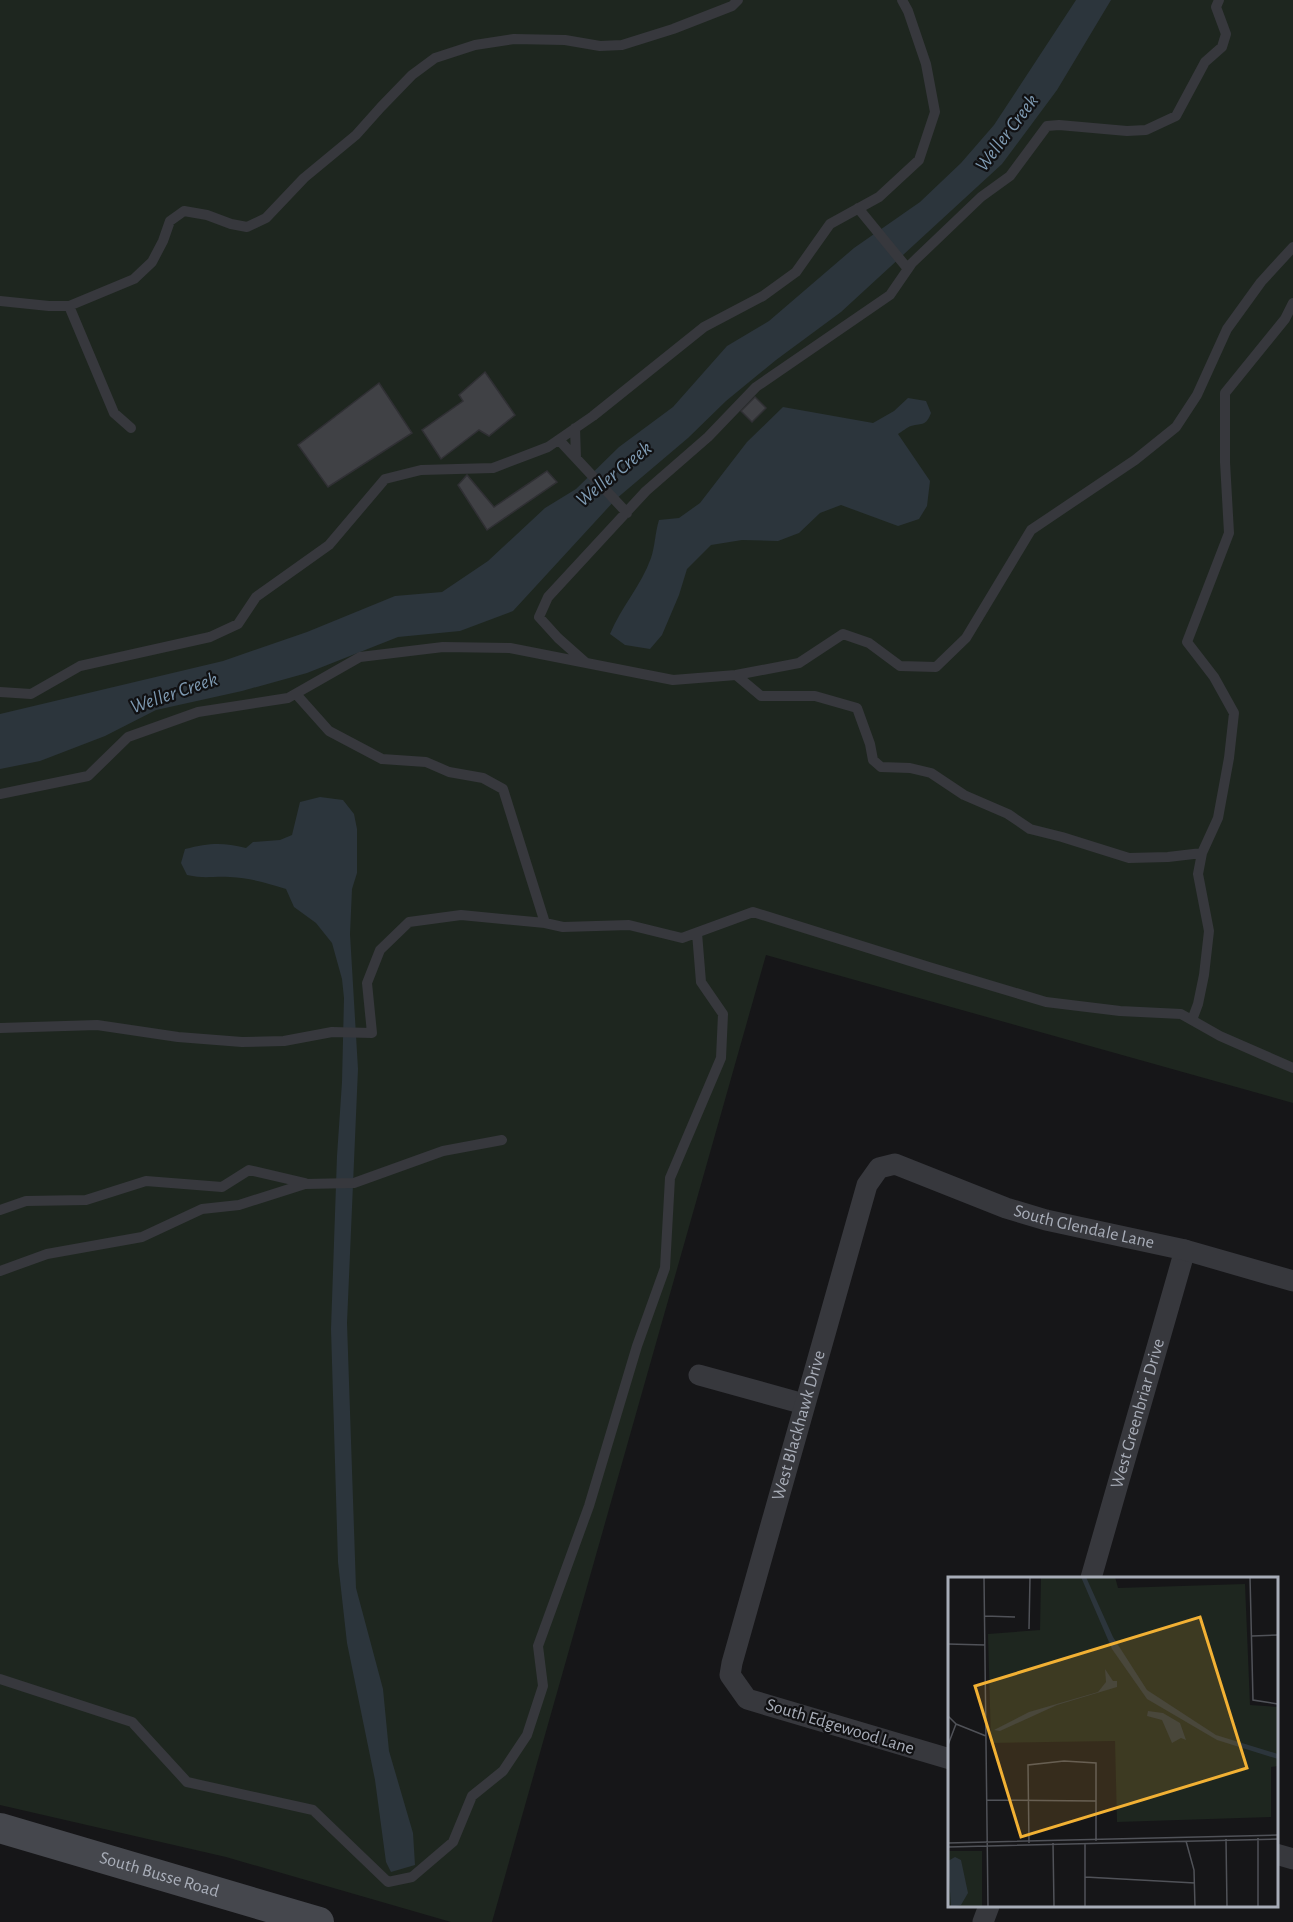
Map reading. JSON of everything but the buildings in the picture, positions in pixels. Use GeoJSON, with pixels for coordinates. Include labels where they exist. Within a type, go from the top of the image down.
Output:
{"type":"FeatureCollection","features":[{"type":"Feature","properties":{"kind":"main road","name":"South Busse Road"},"geometry":{"type":"LineString","coordinates":[[0,1828],[319,1922]]}},
{"type":"Feature","properties":{"kind":"street","name":"South Glendale Lane"},"geometry":{"type":"LineString","coordinates":[[879,1168],[895,1164],[1026,1214],[1185,1250],[1293,1281]]}},
{"type":"Feature","properties":{"kind":"street","name":"West Blackhawk Drive"},"geometry":{"type":"LineString","coordinates":[[736,1685],[730,1675],[732,1663],[867,1185],[879,1168]]}},
{"type":"Feature","properties":{"kind":"street","name":"West Greenbriar Drive"},"geometry":{"type":"LineString","coordinates":[[1091,1577],[1185,1250]]}},
{"type":"Feature","properties":{"kind":"street"},"geometry":{"type":"LineString","coordinates":[[699,1375],[804,1404]]}},
{"type":"Feature","properties":{"kind":"street","name":"South Edgewood Lane"},"geometry":{"type":"LineString","coordinates":[[736,1685],[747,1699],[948,1758]]}},
{"type":"Feature","properties":{"kind":"street"},"geometry":{"type":"LineString","coordinates":[[1278,1855],[1293,1859]]}},
{"type":"Feature","properties":{"kind":"street"},"geometry":{"type":"LineString","coordinates":[[983,1922],[987,1907]]}},
{"type":"Feature","properties":{"kind":"lane"},"geometry":{"type":"LineString","coordinates":[[0,301],[69,306],[134,279],[152,261],[163,241],[170,221],[184,211],[207,215],[231,225],[247,227],[266,218],[304,178],[357,135],[412,75],[435,58],[474,45],[514,39],[565,40],[600,46],[622,45],[683,26],[732,6],[738,0]]}},
{"type":"Feature","properties":{"kind":"lane"},"geometry":{"type":"LineString","coordinates":[[0,692],[31,694],[80,666],[210,637],[238,624],[256,597],[329,545],[385,479],[421,470],[494,468],[548,447],[602,409],[704,327],[763,296],[796,272],[830,224],[879,196],[919,160],[935,112],[926,64],[902,0]]}},
{"type":"Feature","properties":{"kind":"lane"},"geometry":{"type":"LineString","coordinates":[[587,664],[558,638],[539,616],[548,597],[646,491],[708,437],[756,387],[890,295],[905,266],[912,263],[981,197],[1010,176],[1047,126],[1146,130],[1176,116],[1205,62],[1222,47],[1226,34],[1216,7],[1220,0]]}},
{"type":"Feature","properties":{"kind":"lane"},"geometry":{"type":"LineString","coordinates":[[858,208],[905,266]]}},
{"type":"Feature","properties":{"kind":"lane"},"geometry":{"type":"LineString","coordinates":[[0,794],[88,776],[128,737],[198,712],[288,698],[360,657],[443,647],[510,648],[673,680],[736,675],[799,663],[843,634],[868,643],[900,666],[936,667],[966,638],[1031,530],[1135,459],[1176,427],[1197,395],[1227,329],[1261,282],[1293,247]]}},
{"type":"Feature","properties":{"kind":"lane"},"geometry":{"type":"LineString","coordinates":[[1192,1020],[1202,985],[1209,931],[1198,874],[1202,853],[1218,818],[1229,758],[1234,713],[1214,677],[1187,642],[1229,533],[1225,462],[1225,393],[1285,319],[1293,303]]}},
{"type":"Feature","properties":{"kind":"lane"},"geometry":{"type":"LineString","coordinates":[[69,306],[114,413],[131,428]]}},
{"type":"Feature","properties":{"kind":"lane"},"geometry":{"type":"LineString","coordinates":[[575,428],[578,461]]}},
{"type":"Feature","properties":{"kind":"lane"},"geometry":{"type":"LineString","coordinates":[[559,440],[627,513]]}},
{"type":"Feature","properties":{"kind":"lane"},"geometry":{"type":"LineString","coordinates":[[736,675],[761,696],[815,696],[857,708],[870,744],[873,760],[881,767],[910,768],[931,773],[964,795],[1008,814],[1030,829],[1129,858],[1202,853]]}},
{"type":"Feature","properties":{"kind":"lane"},"geometry":{"type":"LineString","coordinates":[[296,694],[329,731],[382,759],[426,762],[449,772],[483,778],[503,789],[545,924]]}},
{"type":"Feature","properties":{"kind":"lane"},"geometry":{"type":"LineString","coordinates":[[0,1028],[97,1025],[178,1037],[242,1042],[284,1041],[332,1032],[372,1033],[367,982],[380,950],[409,922],[461,915],[562,927],[629,926],[682,938],[753,912],[1046,1002],[1120,1011],[1181,1014],[1220,1036],[1293,1068]]}},
{"type":"Feature","properties":{"kind":"lane"},"geometry":{"type":"LineString","coordinates":[[0,1678],[132,1722],[187,1782],[313,1810],[388,1882],[412,1877],[453,1842],[472,1796],[503,1771],[527,1735],[543,1686],[538,1646],[590,1506],[637,1346],[665,1269],[670,1178],[720,1058],[723,1014],[701,982],[697,933]]}},
{"type":"Feature","properties":{"kind":"lane"},"geometry":{"type":"LineString","coordinates":[[0,1271],[47,1254],[142,1237],[202,1209],[239,1204],[305,1184],[354,1183],[443,1151],[502,1140]]}},
{"type":"Feature","properties":{"kind":"lane"},"geometry":{"type":"LineString","coordinates":[[0,1210],[26,1201],[86,1200],[146,1181],[222,1187],[249,1170],[305,1184]]}},
{"type":"Feature","properties":{"kind":"shaded area"},"geometry":{"type":"Polygon","coordinates":[[[0,0],[1293,0],[1293,1103],[766,955],[492,1922],[451,1922],[226,1857],[0,1805],[0,0]]]}},
{"type":"Feature","properties":{"kind":"water","name":"Weller Creek"},"geometry":{"type":"Polygon","coordinates":[[[1076,0],[1111,0],[1057,90],[1002,164],[841,312],[776,360],[726,401],[688,438],[616,499],[513,611],[460,631],[398,637],[307,673],[242,691],[156,710],[105,736],[40,761],[0,769],[0,714],[223,661],[307,632],[395,596],[442,592],[488,561],[545,508],[576,489],[619,447],[673,407],[727,346],[769,321],[854,248],[920,202],[961,163],[994,125],[1076,0]]]}},
{"type":"Feature","properties":{"kind":"water"},"geometry":{"type":"Polygon","coordinates":[[[908,398],[926,401],[931,413],[926,422],[909,427],[898,434],[930,481],[927,506],[919,519],[898,526],[841,505],[820,513],[799,533],[778,541],[742,540],[711,545],[687,569],[662,635],[650,649],[625,645],[610,634],[647,568],[659,520],[679,518],[700,503],[747,442],[783,407],[873,423],[894,411],[908,398]]]}},
{"type":"Feature","properties":{"kind":"water"},"geometry":{"type":"Polygon","coordinates":[[[320,797],[343,800],[354,814],[357,829],[357,873],[352,889],[350,934],[358,1069],[347,1323],[356,1588],[383,1689],[389,1751],[413,1833],[415,1865],[391,1872],[386,1862],[375,1780],[347,1643],[338,1562],[331,1329],[342,1082],[344,998],[342,979],[332,943],[316,923],[294,907],[286,889],[245,878],[187,875],[181,863],[185,849],[216,844],[246,848],[253,842],[280,840],[292,835],[300,802],[320,797]]]}}]}
